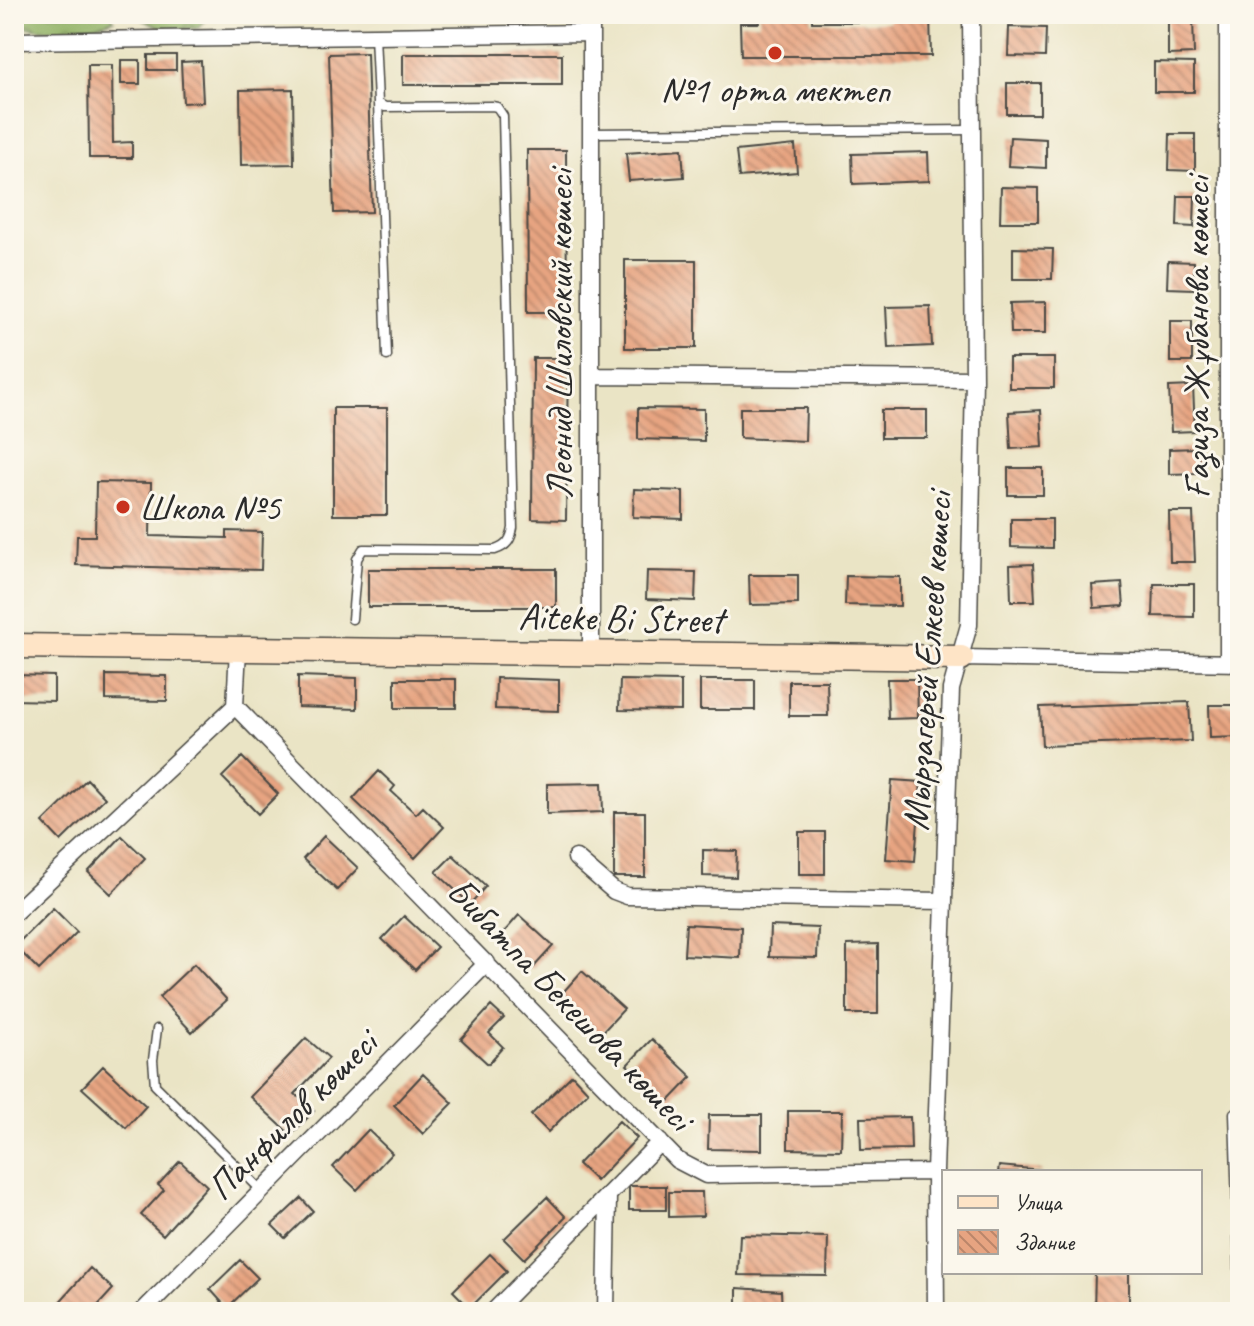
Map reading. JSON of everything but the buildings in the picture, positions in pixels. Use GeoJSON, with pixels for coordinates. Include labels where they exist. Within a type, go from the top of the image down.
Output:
{"type":"FeatureCollection","features":[{"type":"Feature","properties":{"kind":"street","name":"Леонид Шиловский көшесі"},"geometry":{"type":"LineString","coordinates":[[591,14],[591,654]]}},
{"type":"Feature","properties":{"kind":"street","name":"Мырзагерей Елкеев көшесі"},"geometry":{"type":"LineString","coordinates":[[936,1312],[935,1172],[951,689],[969,625],[974,379],[971,14]]}},
{"type":"Feature","properties":{"kind":"street","name":"Ғазиза Жұбанова көшесі"},"geometry":{"type":"LineString","coordinates":[[1228,14],[1234,662]]}},
{"type":"Feature","properties":{"kind":"street"},"geometry":{"type":"LineString","coordinates":[[14,41],[591,33]]}},
{"type":"Feature","properties":{"kind":"street"},"geometry":{"type":"LineString","coordinates":[[591,376],[974,379]]}},
{"type":"Feature","properties":{"kind":"street","name":"Aiteke Bi Street"},"geometry":{"type":"LineString","coordinates":[[14,646],[1234,662]]}},
{"type":"Feature","properties":{"kind":"street"},"geometry":{"type":"LineString","coordinates":[[14,913],[235,706],[238,649]]}},
{"type":"Feature","properties":{"kind":"street","name":"Бибатпа Бекешова көшесі"},"geometry":{"type":"LineString","coordinates":[[235,706],[677,1160],[706,1175],[935,1172]]}},
{"type":"Feature","properties":{"kind":"street"},"geometry":{"type":"LineString","coordinates":[[576,858],[614,891],[627,896],[944,901]]}},
{"type":"Feature","properties":{"kind":"street","name":"Панфилов көшесі"},"geometry":{"type":"LineString","coordinates":[[142,1312],[487,963]]}},
{"type":"Feature","properties":{"kind":"street"},"geometry":{"type":"LineString","coordinates":[[493,1312],[660,1142]]}},
{"type":"Feature","properties":{"kind":"street"},"geometry":{"type":"LineString","coordinates":[[606,1312],[608,1196]]}},
{"type":"Feature","properties":{"kind":"lane"},"geometry":{"type":"LineString","coordinates":[[375,34],[387,356]]}},
{"type":"Feature","properties":{"kind":"lane"},"geometry":{"type":"LineString","coordinates":[[352,619],[357,559],[363,549],[495,550],[504,547],[511,538],[513,528],[503,116],[497,107],[492,106],[385,107],[378,103]]}},
{"type":"Feature","properties":{"kind":"lane"},"geometry":{"type":"LineString","coordinates":[[591,132],[972,130]]}},
{"type":"Feature","properties":{"kind":"lane"},"geometry":{"type":"LineString","coordinates":[[157,1029],[153,1060],[155,1085],[262,1191]]}},
{"type":"Feature","properties":{"kind":"lane"},"geometry":{"type":"LineString","coordinates":[[1234,1113],[1240,1299]]}},
{"type":"Feature","properties":{"kind":"green space"},"geometry":{"type":"Polygon","coordinates":[[[14,14],[111,14],[114,20],[90,27],[52,30],[14,25],[14,14]]]}},
{"type":"Feature","properties":{"kind":"green space"},"geometry":{"type":"Polygon","coordinates":[[[136,14],[210,14],[198,28],[181,29],[158,27],[136,14]]]}},
{"type":"Feature","properties":{"kind":"green space"},"geometry":{"type":"Polygon","coordinates":[[[226,14],[418,14],[230,18],[226,14]]]}},
{"type":"Feature","properties":{"kind":"place","name":"№1 орта мектеп"},"geometry":{"type":"Point","coordinates":[775,53]}},
{"type":"Feature","properties":{"kind":"place","name":"Школа №5"},"geometry":{"type":"Point","coordinates":[123,507]}}]}
